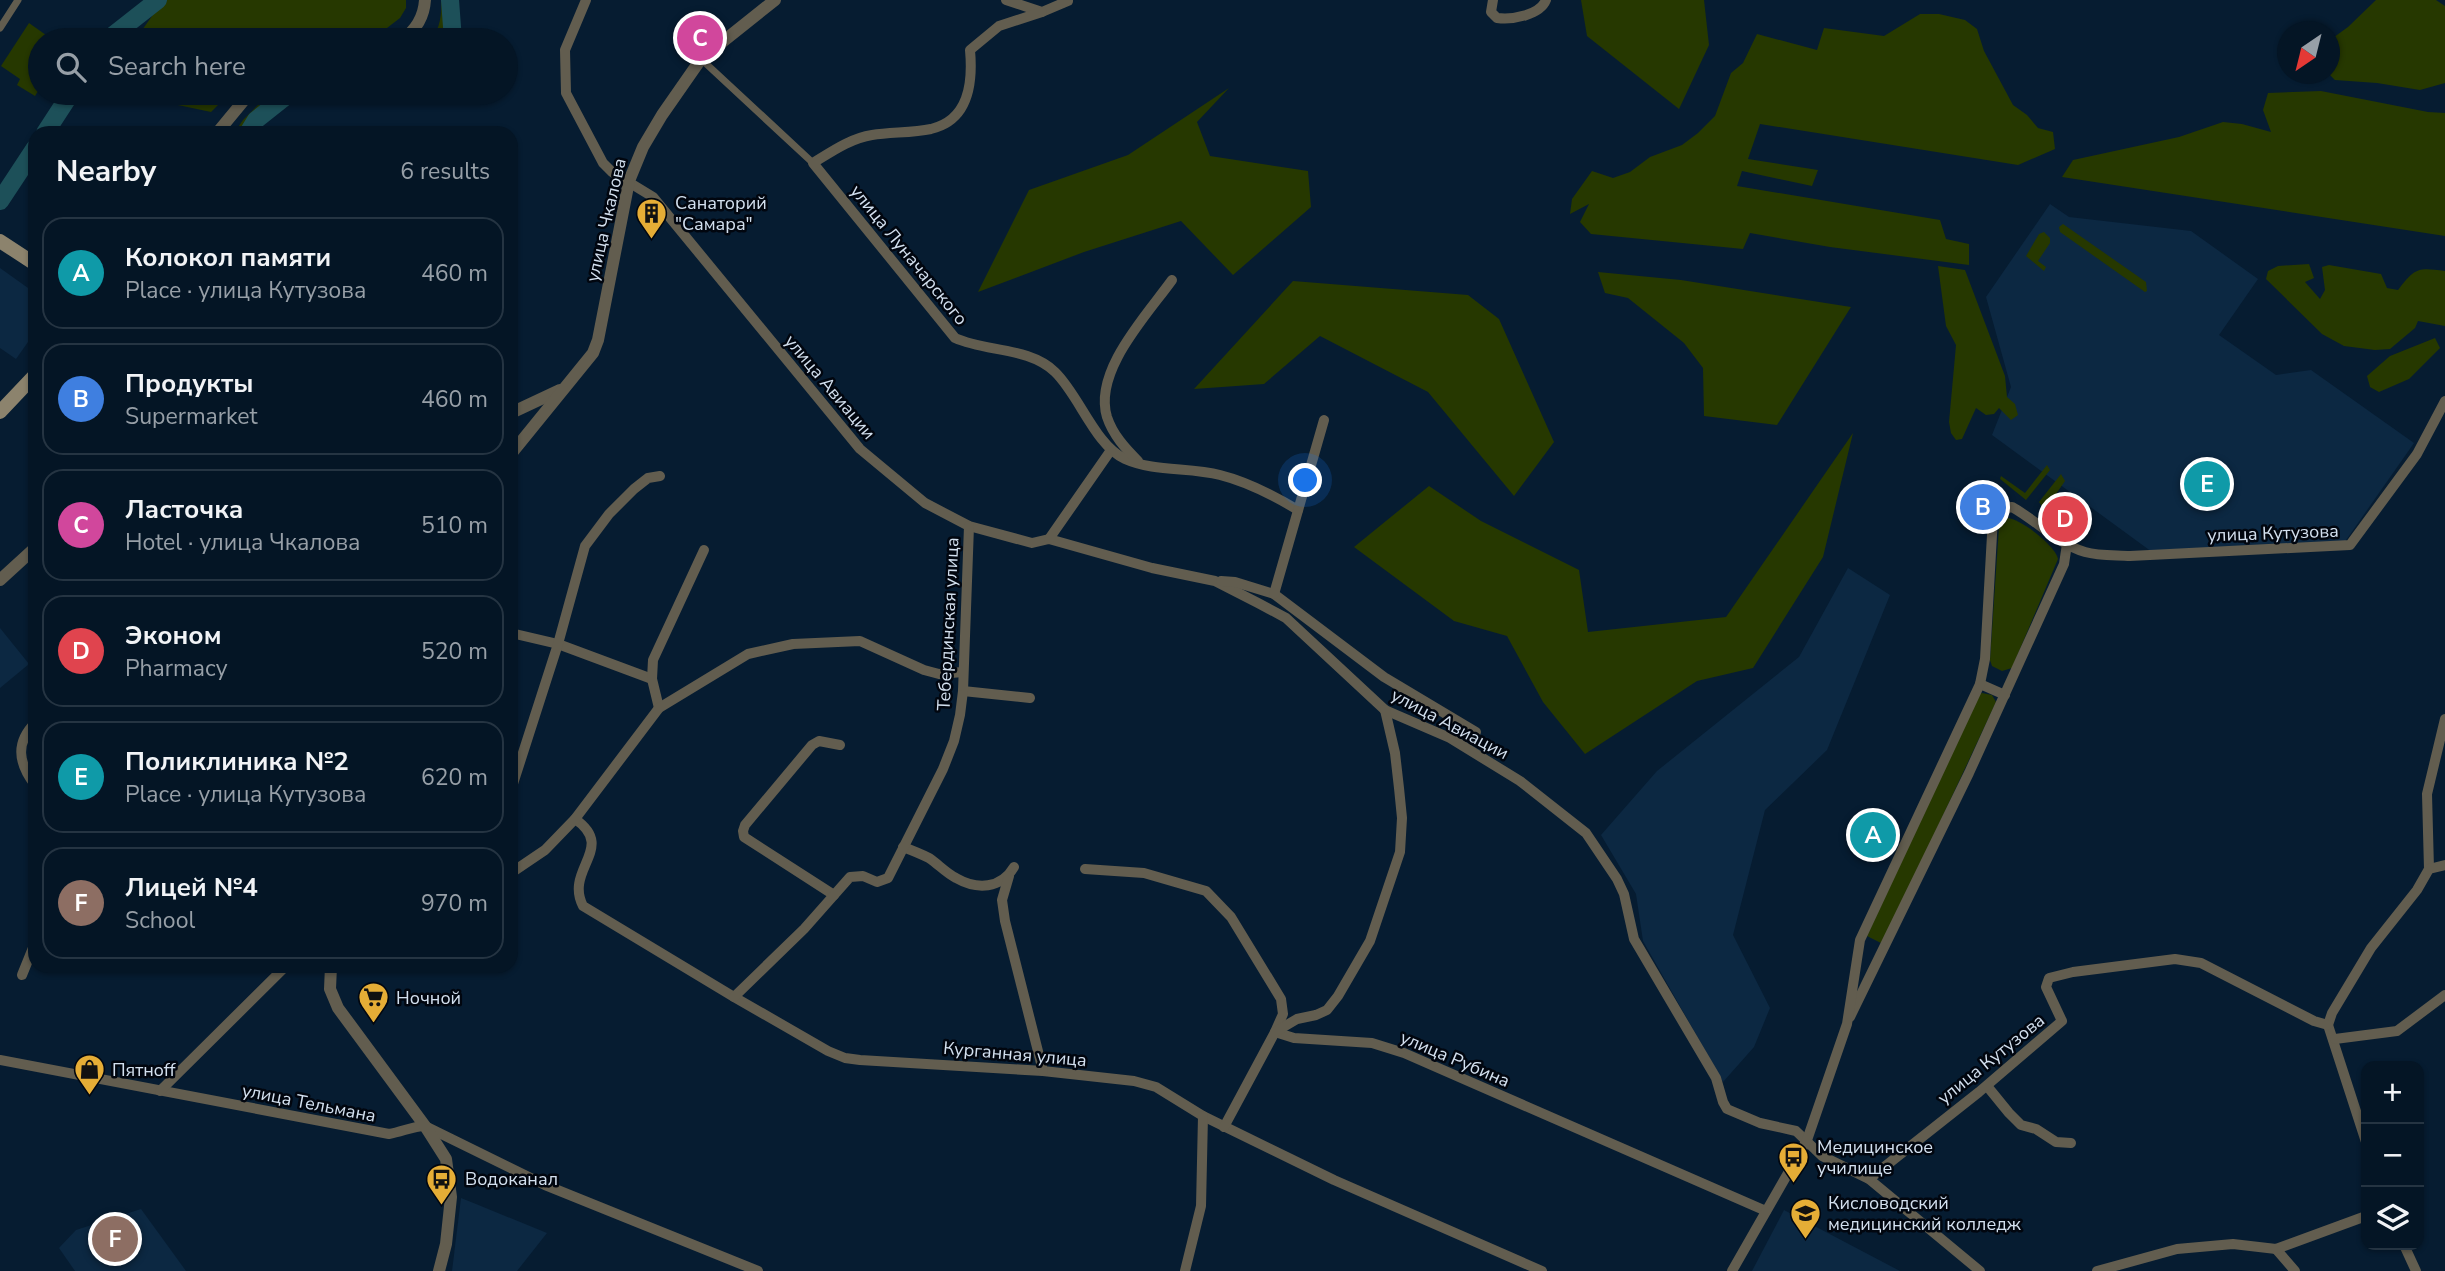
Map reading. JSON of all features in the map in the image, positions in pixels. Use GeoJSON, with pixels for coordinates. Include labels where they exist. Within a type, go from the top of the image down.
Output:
{"type":"FeatureCollection","features":[{"type":"Feature","properties":{"kind":"main road"},"geometry":{"type":"LineString","coordinates":[[0,241],[28,259]]}},
{"type":"Feature","properties":{"kind":"main road"},"geometry":{"type":"LineString","coordinates":[[0,412],[28,382]]}},
{"type":"Feature","properties":{"kind":"street"},"geometry":{"type":"LineString","coordinates":[[0,28],[18,0]]}},
{"type":"Feature","properties":{"kind":"street"},"geometry":{"type":"LineString","coordinates":[[415,28],[422,17],[425,0]]}},
{"type":"Feature","properties":{"kind":"street","name":"улица Авиации"},"geometry":{"type":"LineString","coordinates":[[586,0],[565,50],[566,93],[603,163],[612,172],[653,197],[860,449],[925,503],[969,526],[1032,543],[1049,540],[1152,568],[1215,581],[1235,582],[1274,594],[1384,677],[1476,732]]}},
{"type":"Feature","properties":{"kind":"street","name":"улица Чкалова"},"geometry":{"type":"LineString","coordinates":[[518,410],[563,389],[583,367],[598,340],[629,181],[649,136],[701,60],[775,0]]}},
{"type":"Feature","properties":{"kind":"street"},"geometry":{"type":"LineString","coordinates":[[1006,0],[1042,12]]}},
{"type":"Feature","properties":{"kind":"street"},"geometry":{"type":"LineString","coordinates":[[1493,0],[1491,12],[1497,18],[1506,19],[1538,11],[1546,0]]}},
{"type":"Feature","properties":{"kind":"street"},"geometry":{"type":"LineString","coordinates":[[813,163],[840,147],[869,135],[931,129],[948,123],[961,110],[969,92],[972,74],[970,50],[999,26],[1068,1]]}},
{"type":"Feature","properties":{"kind":"street","name":"улица Луначарского"},"geometry":{"type":"LineString","coordinates":[[701,60],[813,163],[955,338],[973,346],[1011,352],[1041,362],[1055,373],[1111,450],[1125,458],[1141,464],[1220,475],[1266,491],[1298,510]]}},
{"type":"Feature","properties":{"kind":"street"},"geometry":{"type":"LineString","coordinates":[[223,126],[240,105]]}},
{"type":"Feature","properties":{"kind":"street"},"geometry":{"type":"LineString","coordinates":[[1141,464],[1116,436],[1107,415],[1109,375],[1117,358],[1172,280]]}},
{"type":"Feature","properties":{"kind":"street"},"geometry":{"type":"LineString","coordinates":[[518,445],[563,389]]}},
{"type":"Feature","properties":{"kind":"street","name":"улица Кутузова"},"geometry":{"type":"LineString","coordinates":[[1847,1024],[1860,940],[1980,684],[1985,659],[1993,517],[2003,509],[2012,507],[2067,544],[2092,554],[2130,556],[2350,545],[2417,454],[2445,401]]}},
{"type":"Feature","properties":{"kind":"street"},"geometry":{"type":"LineString","coordinates":[[1274,594],[1324,420]]}},
{"type":"Feature","properties":{"kind":"street"},"geometry":{"type":"LineString","coordinates":[[1049,540],[1111,450]]}},
{"type":"Feature","properties":{"kind":"street"},"geometry":{"type":"LineString","coordinates":[[518,768],[558,645],[585,546],[609,514],[634,489],[648,478],[660,476]]}},
{"type":"Feature","properties":{"kind":"street","name":"Тебердинская улица"},"geometry":{"type":"LineString","coordinates":[[734,997],[804,929],[850,877],[863,876],[877,883],[888,878],[947,760],[954,741],[963,691],[969,526]]}},
{"type":"Feature","properties":{"kind":"street","name":"улица Кутузова"},"geometry":{"type":"LineString","coordinates":[[1732,1271],[1807,1140],[1847,1024],[2005,695],[2064,564],[2067,544]]}},
{"type":"Feature","properties":{"kind":"street"},"geometry":{"type":"LineString","coordinates":[[659,708],[652,679],[653,660],[704,550]]}},
{"type":"Feature","properties":{"kind":"street"},"geometry":{"type":"LineString","coordinates":[[0,580],[28,554]]}},
{"type":"Feature","properties":{"kind":"street","name":"улица Авиации"},"geometry":{"type":"LineString","coordinates":[[1215,581],[1286,618],[1385,710],[1450,738],[1509,774],[1586,833],[1617,879],[1624,894],[1634,939],[1716,1078],[1727,1109],[1760,1123],[1796,1131],[1822,1156],[1869,1178],[1980,1271]]}},
{"type":"Feature","properties":{"kind":"street"},"geometry":{"type":"LineString","coordinates":[[518,635],[558,645],[652,679]]}},
{"type":"Feature","properties":{"kind":"street"},"geometry":{"type":"LineString","coordinates":[[518,868],[545,850],[575,818],[659,708],[748,654],[793,644],[860,641],[924,670],[939,674],[963,672]]}},
{"type":"Feature","properties":{"kind":"street"},"geometry":{"type":"LineString","coordinates":[[1980,684],[2005,695]]}},
{"type":"Feature","properties":{"kind":"street"},"geometry":{"type":"LineString","coordinates":[[963,691],[1030,698]]}},
{"type":"Feature","properties":{"kind":"street"},"geometry":{"type":"LineString","coordinates":[[1275,1032],[1297,1019],[1327,1010],[1370,942],[1380,914],[1400,852],[1402,818],[1395,754],[1385,710]]}},
{"type":"Feature","properties":{"kind":"street"},"geometry":{"type":"LineString","coordinates":[[2361,1126],[2328,1025],[2332,1013],[2371,948],[2417,890],[2429,869],[2427,794],[2445,719]]}},
{"type":"Feature","properties":{"kind":"street"},"geometry":{"type":"LineString","coordinates":[[28,730],[19,751],[28,776]]}},
{"type":"Feature","properties":{"kind":"street"},"geometry":{"type":"LineString","coordinates":[[834,895],[744,837],[743,831],[745,825],[812,745],[819,741],[840,745]]}},
{"type":"Feature","properties":{"kind":"street","name":"Курганная улица"},"geometry":{"type":"LineString","coordinates":[[575,818],[587,827],[592,836],[592,846],[578,885],[578,896],[583,905],[828,1051],[845,1058],[1043,1071],[1156,1087],[1224,1127],[1334,1180],[1542,1271]]}},
{"type":"Feature","properties":{"kind":"street"},"geometry":{"type":"LineString","coordinates":[[903,847],[973,885],[989,886],[1000,883],[1011,871],[1002,900],[1005,920],[1043,1071]]}},
{"type":"Feature","properties":{"kind":"street"},"geometry":{"type":"LineString","coordinates":[[2429,869],[2445,864]]}},
{"type":"Feature","properties":{"kind":"street"},"geometry":{"type":"LineString","coordinates":[[1085,869],[1144,873],[1206,891],[1231,918],[1281,999],[1283,1014],[1275,1032],[1224,1127]]}},
{"type":"Feature","properties":{"kind":"street","name":"улица Кутузова"},"geometry":{"type":"LineString","coordinates":[[1869,1178],[1987,1086],[2062,1021],[2046,986],[2049,978],[2073,972],[2175,959],[2200,963],[2314,1021],[2328,1025]]}},
{"type":"Feature","properties":{"kind":"street"},"geometry":{"type":"LineString","coordinates":[[22,975],[28,960]]}},
{"type":"Feature","properties":{"kind":"street"},"geometry":{"type":"LineString","coordinates":[[160,1091],[279,973]]}},
{"type":"Feature","properties":{"kind":"street"},"geometry":{"type":"LineString","coordinates":[[331,973],[330,989],[338,1008],[425,1126],[446,1159],[451,1197],[447,1237],[439,1271]]}},
{"type":"Feature","properties":{"kind":"street"},"geometry":{"type":"LineString","coordinates":[[2334,1039],[2397,1031],[2445,995]]}},
{"type":"Feature","properties":{"kind":"street","name":"улица Рубина"},"geometry":{"type":"LineString","coordinates":[[1275,1032],[1294,1038],[1372,1043],[1404,1053],[1766,1211]]}},
{"type":"Feature","properties":{"kind":"street","name":"улица Тельмана"},"geometry":{"type":"LineString","coordinates":[[0,1060],[389,1134],[425,1126]]}},
{"type":"Feature","properties":{"kind":"street"},"geometry":{"type":"LineString","coordinates":[[1987,1086],[2021,1125],[2036,1129],[2056,1142],[2071,1143]]}},
{"type":"Feature","properties":{"kind":"street"},"geometry":{"type":"LineString","coordinates":[[1189,1270],[1201,1206],[1203,1116]]}},
{"type":"Feature","properties":{"kind":"street"},"geometry":{"type":"LineString","coordinates":[[425,1126],[545,1185],[758,1271]]}},
{"type":"Feature","properties":{"kind":"street"},"geometry":{"type":"LineString","coordinates":[[2097,1271],[2177,1249],[2233,1244],[2276,1249],[2361,1218]]}},
{"type":"Feature","properties":{"kind":"street"},"geometry":{"type":"LineString","coordinates":[[2276,1249],[2295,1271]]}},
{"type":"Feature","properties":{"kind":"street"},"geometry":{"type":"LineString","coordinates":[[2406,1250],[2416,1271]]}},
{"type":"Feature","properties":{"kind":"shaded area"},"geometry":{"type":"Polygon","coordinates":[[[2050,204],[2069,217],[2191,231],[2258,279],[2219,335],[2276,375],[2311,370],[2414,443],[2344,543],[2152,552],[1992,435],[2011,387],[1986,297],[2050,204]]]}},
{"type":"Feature","properties":{"kind":"shaded area"},"geometry":{"type":"Polygon","coordinates":[[[0,268],[28,288],[28,342],[16,359],[0,348],[0,268]]]}},
{"type":"Feature","properties":{"kind":"shaded area"},"geometry":{"type":"Polygon","coordinates":[[[1848,568],[1890,595],[1827,750],[1765,810],[1733,935],[1770,1008],[1754,1047],[1723,1082],[1643,941],[1636,894],[1601,835],[1657,771],[1799,657],[1848,568]]]}},
{"type":"Feature","properties":{"kind":"shaded area"},"geometry":{"type":"Polygon","coordinates":[[[0,628],[28,665],[0,688],[0,628]]]}},
{"type":"Feature","properties":{"kind":"shaded area","name":"Водоканал"},"geometry":{"type":"Polygon","coordinates":[[[461,1198],[547,1233],[517,1271],[452,1271],[461,1198]]]}},
{"type":"Feature","properties":{"kind":"shaded area"},"geometry":{"type":"Polygon","coordinates":[[[141,1209],[186,1271],[75,1271],[59,1248],[76,1230],[141,1209]]]}},
{"type":"Feature","properties":{"kind":"shaded area","name":"Кисловодский медицинский колледж"},"geometry":{"type":"Polygon","coordinates":[[[1784,1210],[1900,1271],[1752,1271],[1784,1210]]]}},
{"type":"Feature","properties":{"kind":"green space"},"geometry":{"type":"Polygon","coordinates":[[[167,0],[406,0],[406,8],[400,18],[387,28],[144,28],[167,0]]]}},
{"type":"Feature","properties":{"kind":"green space"},"geometry":{"type":"Polygon","coordinates":[[[441,0],[445,0],[447,28],[437,28],[441,0]]]}},
{"type":"Feature","properties":{"kind":"green space"},"geometry":{"type":"Polygon","coordinates":[[[1581,0],[1704,0],[1709,45],[1679,109],[1587,36],[1581,0]]]}},
{"type":"Feature","properties":{"kind":"green space"},"geometry":{"type":"Polygon","coordinates":[[[2376,0],[2436,0],[2445,6],[2445,83],[2420,90],[2340,80],[2340,33],[2376,0]]]}},
{"type":"Feature","properties":{"kind":"green space"},"geometry":{"type":"Polygon","coordinates":[[[1920,14],[1939,14],[1965,20],[1977,29],[1984,51],[2013,105],[2027,115],[2038,128],[2053,132],[2055,149],[2018,165],[1760,124],[1748,159],[1818,170],[1812,186],[1742,171],[1737,186],[1940,220],[1946,239],[1969,244],[1969,265],[1830,247],[1750,233],[1743,249],[1591,234],[1580,222],[1589,204],[1570,214],[1572,199],[1592,171],[1613,178],[1630,172],[1650,157],[1682,145],[1698,133],[1715,116],[1731,73],[1743,63],[1757,34],[1817,50],[1824,28],[1884,36],[1920,14]]]}},
{"type":"Feature","properties":{"kind":"green space"},"geometry":{"type":"Polygon","coordinates":[[[29,23],[36,28],[28,28],[28,92],[17,85],[20,79],[1,66],[29,23]]]}},
{"type":"Feature","properties":{"kind":"green space"},"geometry":{"type":"Polygon","coordinates":[[[1229,88],[1197,122],[1210,156],[1308,171],[1311,207],[1233,275],[1181,221],[1084,252],[978,292],[1029,190],[1128,155],[1229,88]]]}},
{"type":"Feature","properties":{"kind":"green space"},"geometry":{"type":"Polygon","coordinates":[[[2321,91],[2445,113],[2445,236],[2062,177],[2073,160],[2179,137],[2223,122],[2271,132],[2263,110],[2268,93],[2321,91]]]}},
{"type":"Feature","properties":{"kind":"green space"},"geometry":{"type":"Polygon","coordinates":[[[178,105],[218,105],[211,112],[178,105]]]}},
{"type":"Feature","properties":{"kind":"green space"},"geometry":{"type":"Polygon","coordinates":[[[258,105],[270,105],[248,126],[239,126],[258,105]]]}},
{"type":"Feature","properties":{"kind":"green space"},"geometry":{"type":"Polygon","coordinates":[[[2063,224],[2146,282],[2147,291],[2060,232],[2059,227],[2063,224]]]}},
{"type":"Feature","properties":{"kind":"green space"},"geometry":{"type":"Polygon","coordinates":[[[2044,232],[2050,238],[2050,243],[2038,261],[2046,267],[2044,271],[2026,256],[2039,234],[2044,232]]]}},
{"type":"Feature","properties":{"kind":"green space"},"geometry":{"type":"Polygon","coordinates":[[[2309,264],[2314,278],[2305,282],[2320,299],[2325,290],[2322,267],[2329,265],[2381,274],[2387,288],[2398,290],[2417,271],[2445,271],[2445,326],[2418,321],[2415,328],[2390,349],[2344,346],[2322,334],[2266,279],[2268,271],[2278,266],[2309,264]]]}},
{"type":"Feature","properties":{"kind":"green space"},"geometry":{"type":"Polygon","coordinates":[[[1938,266],[1965,270],[2005,376],[2007,397],[2015,404],[2018,415],[2011,420],[1999,408],[1994,414],[1986,415],[1976,408],[1962,439],[1956,440],[1951,433],[1949,422],[1956,345],[1946,326],[1938,266]]]}},
{"type":"Feature","properties":{"kind":"green space"},"geometry":{"type":"Polygon","coordinates":[[[1598,272],[1681,280],[1851,307],[1777,425],[1704,416],[1703,368],[1684,343],[1628,298],[1605,293],[1598,272]]]}},
{"type":"Feature","properties":{"kind":"green space"},"geometry":{"type":"Polygon","coordinates":[[[1293,281],[1468,295],[1499,319],[1554,442],[1514,496],[1428,392],[1320,336],[1264,384],[1194,389],[1293,281]]]}},
{"type":"Feature","properties":{"kind":"green space"},"geometry":{"type":"Polygon","coordinates":[[[2435,338],[2440,348],[2409,379],[2379,392],[2370,387],[2367,376],[2390,356],[2435,338]]]}},
{"type":"Feature","properties":{"kind":"green space"},"geometry":{"type":"Polygon","coordinates":[[[1853,433],[1823,557],[1753,668],[1697,681],[1585,754],[1543,702],[1507,636],[1454,621],[1354,547],[1429,486],[1481,521],[1579,570],[1588,632],[1726,617],[1853,433]]]}},
{"type":"Feature","properties":{"kind":"green space"},"geometry":{"type":"Polygon","coordinates":[[[2047,465],[2050,470],[2026,500],[2000,479],[2001,476],[2025,493],[2047,465]]]}},
{"type":"Feature","properties":{"kind":"green space"},"geometry":{"type":"Polygon","coordinates":[[[2061,474],[2065,481],[2047,507],[2043,508],[2039,502],[2061,474]]]}},
{"type":"Feature","properties":{"kind":"green space"},"geometry":{"type":"Polygon","coordinates":[[[2006,518],[2019,522],[2036,533],[2051,547],[2058,559],[2012,668],[2002,671],[1992,666],[1990,660],[1999,527],[2006,518]]]}},
{"type":"Feature","properties":{"kind":"green space"},"geometry":{"type":"Polygon","coordinates":[[[1979,694],[1992,695],[1996,702],[1883,944],[1867,936],[1979,694]]]}},
{"type":"Feature","properties":{"kind":"waterway"},"geometry":{"type":"LineString","coordinates":[[122,28],[158,0]]}},
{"type":"Feature","properties":{"kind":"waterway"},"geometry":{"type":"LineString","coordinates":[[450,0],[452,28]]}},
{"type":"Feature","properties":{"kind":"waterway"},"geometry":{"type":"LineString","coordinates":[[50,126],[63,105]]}},
{"type":"Feature","properties":{"kind":"waterway"},"geometry":{"type":"LineString","coordinates":[[252,126],[275,105]]}},
{"type":"Feature","properties":{"kind":"waterway"},"geometry":{"type":"LineString","coordinates":[[0,201],[28,159]]}},
{"type":"Feature","properties":{"kind":"place","name":"Ласточка"},"geometry":{"type":"Point","coordinates":[700,38]}},
{"type":"Feature","properties":{"kind":"place","name":"Санаторий \"Самара\""},"geometry":{"type":"Point","coordinates":[652,240]}},
{"type":"Feature","properties":{"kind":"place","name":"Поликлиника №2"},"geometry":{"type":"Point","coordinates":[2207,484]}},
{"type":"Feature","properties":{"kind":"place","name":"Продукты"},"geometry":{"type":"Point","coordinates":[1983,507]}},
{"type":"Feature","properties":{"kind":"place","name":"Эконом"},"geometry":{"type":"Point","coordinates":[2065,519]}},
{"type":"Feature","properties":{"kind":"place","name":"Колокол памяти"},"geometry":{"type":"Point","coordinates":[1873,835]}},
{"type":"Feature","properties":{"kind":"place","name":"Ночной"},"geometry":{"type":"Point","coordinates":[373,1025]}},
{"type":"Feature","properties":{"kind":"place","name":"Пятнoff"},"geometry":{"type":"Point","coordinates":[89,1097]}},
{"type":"Feature","properties":{"kind":"place","name":"Медицинское училище"},"geometry":{"type":"Point","coordinates":[1794,1184]}},
{"type":"Feature","properties":{"kind":"place","name":"Водоканал"},"geometry":{"type":"Point","coordinates":[442,1206]}},
{"type":"Feature","properties":{"kind":"place","name":"Лицей №4"},"geometry":{"type":"Point","coordinates":[115,1239]}},
{"type":"Feature","properties":{"kind":"place","name":"Кисловодский медицинский колледж"},"geometry":{"type":"Point","coordinates":[1805,1240]}}]}
